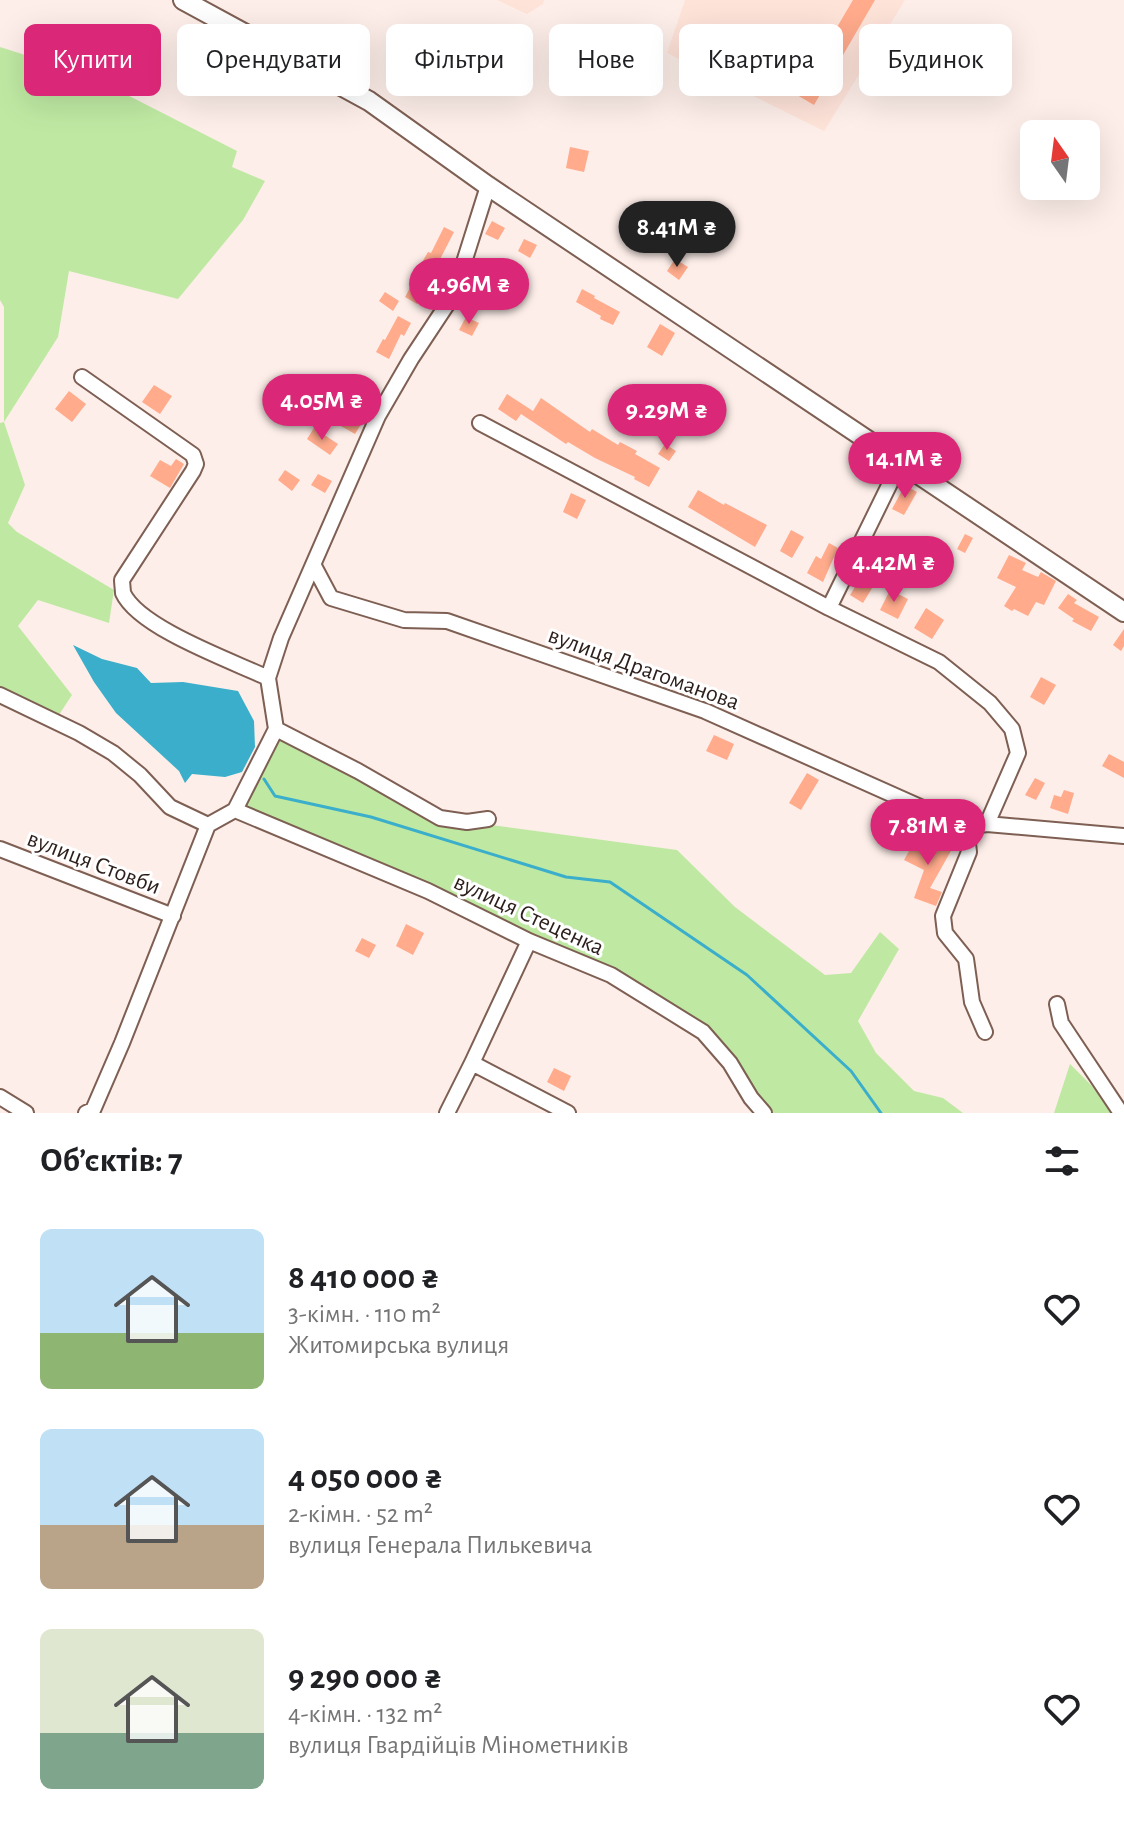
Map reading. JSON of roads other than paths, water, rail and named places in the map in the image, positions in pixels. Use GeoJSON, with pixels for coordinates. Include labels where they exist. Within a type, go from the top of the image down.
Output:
{"type":"FeatureCollection","features":[{"type":"Feature","properties":{"kind":"main road"},"geometry":{"type":"LineString","coordinates":[[183,0],[369,101],[488,186],[1124,612]]}},
{"type":"Feature","properties":{"kind":"street"},"geometry":{"type":"LineString","coordinates":[[90,1112],[208,825],[235,810],[276,729],[268,678],[281,638],[378,416],[454,294],[488,186]]}},
{"type":"Feature","properties":{"kind":"street"},"geometry":{"type":"LineString","coordinates":[[82,377],[193,455],[196,464],[122,580],[123,592],[142,615],[162,630],[268,678]]}},
{"type":"Feature","properties":{"kind":"street"},"geometry":{"type":"LineString","coordinates":[[480,423],[829,608],[939,662],[990,703],[1012,729],[1018,753],[987,824]]}},
{"type":"Feature","properties":{"kind":"street"},"geometry":{"type":"LineString","coordinates":[[829,608],[900,463]]}},
{"type":"Feature","properties":{"kind":"street","name":"вулиця Драгоманова"},"geometry":{"type":"LineString","coordinates":[[314,566],[331,598],[404,620],[447,621],[705,711],[966,827]]}},
{"type":"Feature","properties":{"kind":"street"},"geometry":{"type":"LineString","coordinates":[[0,695],[113,753],[140,775],[170,807],[208,825]]}},
{"type":"Feature","properties":{"kind":"street"},"geometry":{"type":"LineString","coordinates":[[276,729],[440,818],[467,822],[488,819]]}},
{"type":"Feature","properties":{"kind":"street","name":"вулиця Стеценка"},"geometry":{"type":"LineString","coordinates":[[235,810],[428,891],[529,941],[611,975],[703,1032],[730,1063],[764,1113]]}},
{"type":"Feature","properties":{"kind":"street"},"geometry":{"type":"LineString","coordinates":[[985,1032],[972,1002],[966,959],[945,933],[943,916],[969,852],[966,827],[987,824],[1124,836]]}},
{"type":"Feature","properties":{"kind":"street","name":"вулиця Стовби"},"geometry":{"type":"LineString","coordinates":[[0,849],[173,916]]}},
{"type":"Feature","properties":{"kind":"street"},"geometry":{"type":"LineString","coordinates":[[447,1113],[529,941]]}},
{"type":"Feature","properties":{"kind":"street"},"geometry":{"type":"LineString","coordinates":[[1057,1004],[1061,1023],[1121,1113]]}},
{"type":"Feature","properties":{"kind":"street"},"geometry":{"type":"LineString","coordinates":[[472,1063],[568,1113]]}},
{"type":"Feature","properties":{"kind":"street"},"geometry":{"type":"LineString","coordinates":[[0,1097],[26,1113]]}},
{"type":"Feature","properties":{"kind":"water"},"geometry":{"type":"Polygon","coordinates":[[[73,645],[102,659],[137,668],[151,683],[183,682],[238,691],[254,721],[255,747],[242,772],[225,777],[192,774],[185,783],[179,771],[116,713],[73,645]]]}},
{"type":"Feature","properties":{"kind":"waterway"},"geometry":{"type":"LineString","coordinates":[[264,779],[275,796],[371,817],[566,877],[610,882],[747,975],[851,1071],[881,1113]]}}]}
